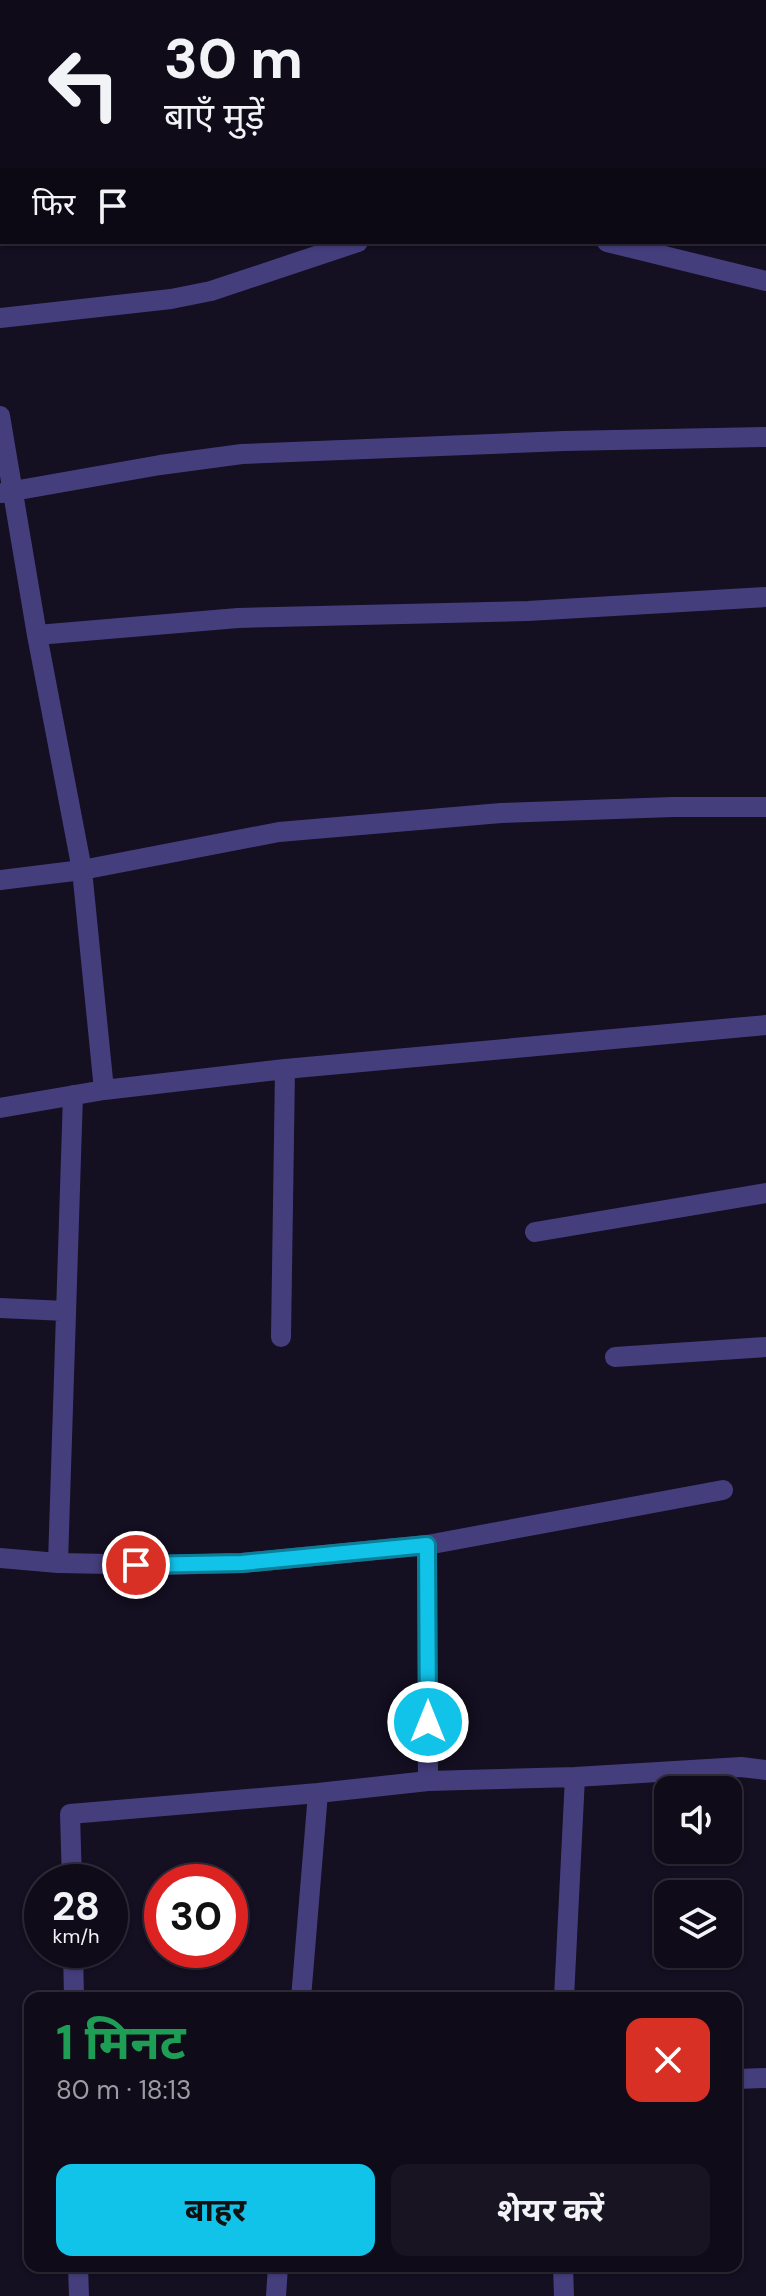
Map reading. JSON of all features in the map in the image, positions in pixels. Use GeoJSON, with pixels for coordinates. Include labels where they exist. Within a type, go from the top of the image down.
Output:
{"type":"FeatureCollection","features":[{"type":"Feature","properties":{"kind":"street"},"geometry":{"type":"LineString","coordinates":[[0,318],[171,299],[211,291],[352,244]]}},
{"type":"Feature","properties":{"kind":"street"},"geometry":{"type":"LineString","coordinates":[[615,244],[766,281]]}},
{"type":"Feature","properties":{"kind":"street"},"geometry":{"type":"LineString","coordinates":[[0,416],[6,493],[82,870],[104,1090]]}},
{"type":"Feature","properties":{"kind":"street"},"geometry":{"type":"LineString","coordinates":[[6,493],[160,465],[242,454],[564,441],[766,437]]}},
{"type":"Feature","properties":{"kind":"street"},"geometry":{"type":"LineString","coordinates":[[37,635],[238,618],[528,611],[766,597]]}},
{"type":"Feature","properties":{"kind":"street"},"geometry":{"type":"LineString","coordinates":[[0,880],[82,870],[279,832],[501,813],[766,807]]}},
{"type":"Feature","properties":{"kind":"street"},"geometry":{"type":"LineString","coordinates":[[0,1108],[104,1090],[285,1069],[766,1025]]}},
{"type":"Feature","properties":{"kind":"street"},"geometry":{"type":"LineString","coordinates":[[281,1337],[285,1069]]}},
{"type":"Feature","properties":{"kind":"street"},"geometry":{"type":"LineString","coordinates":[[58,1563],[73,1095]]}},
{"type":"Feature","properties":{"kind":"street"},"geometry":{"type":"LineString","coordinates":[[535,1232],[766,1193]]}},
{"type":"Feature","properties":{"kind":"street"},"geometry":{"type":"LineString","coordinates":[[0,1308],[66,1311]]}},
{"type":"Feature","properties":{"kind":"street"},"geometry":{"type":"LineString","coordinates":[[615,1357],[766,1347]]}},
{"type":"Feature","properties":{"kind":"street"},"geometry":{"type":"LineString","coordinates":[[0,1558],[58,1563],[242,1563],[427,1545],[723,1490]]}},
{"type":"Feature","properties":{"kind":"street"},"geometry":{"type":"LineString","coordinates":[[427,1545],[428,1781]]}},
{"type":"Feature","properties":{"kind":"street"},"geometry":{"type":"LineString","coordinates":[[71,1864],[70,1814],[428,1781],[575,1777],[741,1767],[766,1770]]}},
{"type":"Feature","properties":{"kind":"street"},"geometry":{"type":"LineString","coordinates":[[564,1992],[575,1777]]}},
{"type":"Feature","properties":{"kind":"street"},"geometry":{"type":"LineString","coordinates":[[301,1992],[318,1793]]}},
{"type":"Feature","properties":{"kind":"street"},"geometry":{"type":"LineString","coordinates":[[73,1968],[74,1992]]}},
{"type":"Feature","properties":{"kind":"street"},"geometry":{"type":"LineString","coordinates":[[742,2079],[766,2078]]}},
{"type":"Feature","properties":{"kind":"street"},"geometry":{"type":"LineString","coordinates":[[78,2272],[79,2296]]}},
{"type":"Feature","properties":{"kind":"street"},"geometry":{"type":"LineString","coordinates":[[276,2296],[278,2272]]}},
{"type":"Feature","properties":{"kind":"street"},"geometry":{"type":"LineString","coordinates":[[563,2272],[564,2296]]}},
{"type":"Feature","properties":{"kind":"route"},"geometry":{"type":"LineString","coordinates":[[136,1565],[242,1563],[427,1545],[428,1722]]}}]}
